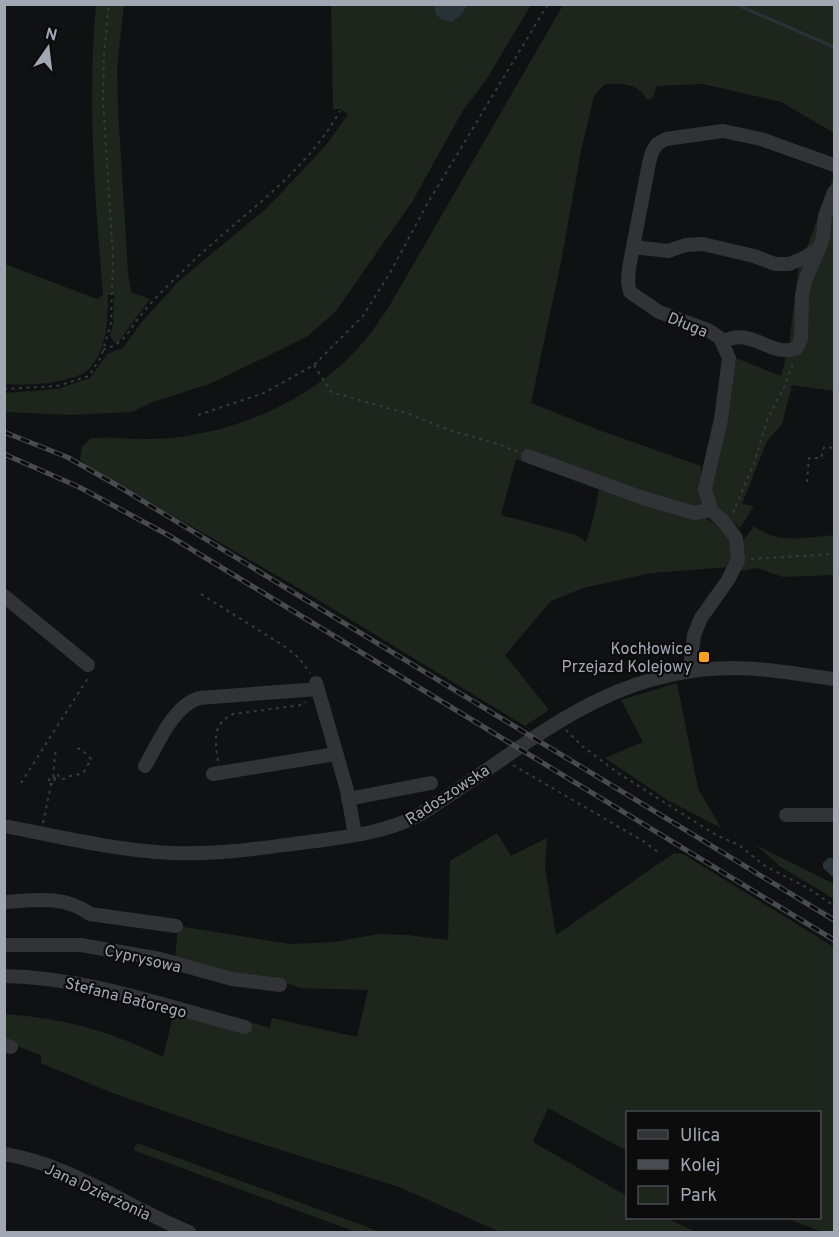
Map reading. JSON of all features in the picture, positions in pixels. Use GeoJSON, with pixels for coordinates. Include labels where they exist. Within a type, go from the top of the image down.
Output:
{"type":"FeatureCollection","features":[{"type":"Feature","properties":{"kind":"street","name":"Długa"},"geometry":{"type":"LineString","coordinates":[[711,510],[705,489],[721,419],[729,358],[722,342],[708,330],[659,312],[630,292],[628,283],[652,152],[657,144],[666,139],[723,131],[744,134],[834,165]]}},
{"type":"Feature","properties":{"kind":"street"},"geometry":{"type":"LineString","coordinates":[[722,342],[737,336],[782,351],[797,348],[801,339],[802,296],[806,279],[820,247],[825,216],[834,192]]}},
{"type":"Feature","properties":{"kind":"street"},"geometry":{"type":"LineString","coordinates":[[633,247],[668,251],[686,245],[703,244],[722,247],[775,264],[802,259],[820,247]]}},
{"type":"Feature","properties":{"kind":"street"},"geometry":{"type":"LineString","coordinates":[[528,456],[643,498],[694,513],[711,510],[724,522],[736,538],[738,560],[728,580],[701,618],[694,634],[692,670]]}},
{"type":"Feature","properties":{"kind":"street"},"geometry":{"type":"LineString","coordinates":[[4,596],[88,664]]}},
{"type":"Feature","properties":{"kind":"street","name":"Radoszowska"},"geometry":{"type":"LineString","coordinates":[[4,826],[115,848],[174,853],[238,851],[355,835],[408,821],[558,721],[601,698],[655,677],[692,670],[735,668],[834,679]]}},
{"type":"Feature","properties":{"kind":"street"},"geometry":{"type":"LineString","coordinates":[[145,766],[174,717],[190,701],[198,698],[317,686],[348,799],[355,835]]}},
{"type":"Feature","properties":{"kind":"street"},"geometry":{"type":"LineString","coordinates":[[217,773],[336,754]]}},
{"type":"Feature","properties":{"kind":"street"},"geometry":{"type":"LineString","coordinates":[[348,799],[431,783]]}},
{"type":"Feature","properties":{"kind":"street"},"geometry":{"type":"LineString","coordinates":[[786,815],[834,815]]}},
{"type":"Feature","properties":{"kind":"street"},"geometry":{"type":"LineString","coordinates":[[4,902],[60,900],[72,903],[90,914],[176,926]]}},
{"type":"Feature","properties":{"kind":"street","name":"Cyprysowa"},"geometry":{"type":"LineString","coordinates":[[4,945],[89,946],[160,959],[232,979],[280,985]]}},
{"type":"Feature","properties":{"kind":"street","name":"Stefana Batorego"},"geometry":{"type":"LineString","coordinates":[[4,975],[29,976],[108,991],[245,1027]]}},
{"type":"Feature","properties":{"kind":"street","name":"Jana Dzierżonia"},"geometry":{"type":"LineString","coordinates":[[4,1154],[38,1162],[189,1233]]}},
{"type":"Feature","properties":{"kind":"path"},"geometry":{"type":"LineString","coordinates":[[4,389],[57,386],[89,376],[101,357],[111,323],[113,257],[103,100],[108,4]]}},
{"type":"Feature","properties":{"kind":"path"},"geometry":{"type":"LineString","coordinates":[[198,415],[264,393],[314,365],[363,316],[391,271],[426,206],[548,4]]}},
{"type":"Feature","properties":{"kind":"path"},"geometry":{"type":"LineString","coordinates":[[103,350],[123,340],[143,311],[191,263],[286,179],[318,143],[340,111]]}},
{"type":"Feature","properties":{"kind":"path"},"geometry":{"type":"LineString","coordinates":[[732,518],[736,503],[754,463],[768,418],[785,385],[797,348]]}},
{"type":"Feature","properties":{"kind":"path"},"geometry":{"type":"LineString","coordinates":[[314,365],[331,392],[412,415],[446,429],[501,445],[528,456]]}},
{"type":"Feature","properties":{"kind":"path"},"geometry":{"type":"LineString","coordinates":[[807,482],[809,458],[821,458],[824,447],[834,448]]}},
{"type":"Feature","properties":{"kind":"path"},"geometry":{"type":"LineString","coordinates":[[738,560],[834,554]]}},
{"type":"Feature","properties":{"kind":"path"},"geometry":{"type":"LineString","coordinates":[[201,594],[294,653],[317,686],[302,705],[233,714],[221,722],[215,735],[217,773]]}},
{"type":"Feature","properties":{"kind":"path"},"geometry":{"type":"LineString","coordinates":[[21,783],[90,676],[92,671],[88,664]]}},
{"type":"Feature","properties":{"kind":"path"},"geometry":{"type":"LineString","coordinates":[[558,721],[582,746],[618,773],[716,835],[739,845],[765,866],[808,888],[834,906]]}},
{"type":"Feature","properties":{"kind":"path"},"geometry":{"type":"LineString","coordinates":[[42,826],[51,785],[55,783],[56,747]]}},
{"type":"Feature","properties":{"kind":"path"},"geometry":{"type":"LineString","coordinates":[[51,785],[48,780],[56,776],[64,779],[67,776],[80,774],[87,767],[91,759],[75,747]]}},
{"type":"Feature","properties":{"kind":"path"},"geometry":{"type":"LineString","coordinates":[[502,758],[643,841],[659,853]]}},
{"type":"Feature","properties":{"kind":"green space"},"geometry":{"type":"Polygon","coordinates":[[[96,5],[124,5],[117,68],[128,272],[131,292],[150,299],[119,342],[114,342],[110,336],[114,295],[108,295],[107,323],[103,342],[96,359],[84,373],[50,383],[5,384],[5,264],[97,299],[103,295],[92,114],[96,5]]]}},
{"type":"Feature","properties":{"kind":"green space"},"geometry":{"type":"Polygon","coordinates":[[[331,5],[435,5],[434,9],[461,15],[468,5],[531,5],[486,80],[462,112],[412,202],[336,311],[308,336],[212,383],[153,402],[132,412],[71,415],[5,412],[4,393],[57,389],[90,378],[107,354],[123,348],[141,323],[179,281],[268,207],[327,144],[348,114],[340,109],[333,109],[331,5]]]}},
{"type":"Feature","properties":{"kind":"green space"},"geometry":{"type":"Polygon","coordinates":[[[563,5],[834,5],[834,133],[781,102],[703,84],[657,86],[652,99],[647,100],[635,87],[605,84],[594,96],[531,403],[701,466],[701,487],[706,507],[705,518],[713,522],[728,537],[731,558],[729,567],[652,573],[583,588],[551,601],[505,655],[549,710],[525,726],[300,589],[85,465],[80,459],[82,446],[92,438],[181,437],[240,423],[268,412],[296,398],[345,362],[368,337],[387,310],[563,5]],[[516,459],[501,515],[576,535],[586,542],[599,489],[516,459]]]}},
{"type":"Feature","properties":{"kind":"green space"},"geometry":{"type":"Polygon","coordinates":[[[834,175],[834,391],[792,385],[782,424],[767,441],[742,504],[754,506],[740,528],[719,510],[711,493],[736,358],[781,376],[789,345],[798,271],[834,175]]]}},
{"type":"Feature","properties":{"kind":"green space"},"geometry":{"type":"Polygon","coordinates":[[[754,526],[772,536],[782,538],[834,535],[834,575],[783,577],[757,568],[740,571],[743,541],[754,526]]]}},
{"type":"Feature","properties":{"kind":"green space"},"geometry":{"type":"Polygon","coordinates":[[[677,683],[698,788],[721,828],[669,801],[605,758],[643,742],[621,700],[677,683]]]}},
{"type":"Feature","properties":{"kind":"green space"},"geometry":{"type":"Polygon","coordinates":[[[497,833],[511,856],[547,838],[545,867],[556,935],[674,853],[683,854],[834,947],[834,1232],[822,1232],[789,1219],[821,1219],[821,1111],[626,1111],[626,1150],[548,1108],[533,1142],[626,1195],[626,1219],[669,1219],[696,1232],[500,1232],[399,1187],[230,1134],[107,1091],[41,1063],[41,1055],[5,1042],[4,1014],[86,1027],[163,1057],[174,1012],[250,1022],[270,1028],[272,1018],[357,1037],[368,990],[300,988],[284,982],[233,975],[175,959],[178,926],[290,944],[334,942],[379,934],[448,940],[450,861],[497,833]]]}},
{"type":"Feature","properties":{"kind":"green space"},"geometry":{"type":"Polygon","coordinates":[[[756,845],[834,884],[834,899],[781,867],[756,845]]]}},
{"type":"Feature","properties":{"kind":"green space"},"geometry":{"type":"Polygon","coordinates":[[[137,1143],[381,1232],[356,1232],[133,1150],[137,1143]]]}},
{"type":"Feature","properties":{"kind":"shaded area"},"geometry":{"type":"Polygon","coordinates":[[[435,4],[468,5],[452,22],[436,15],[435,4]]]}},
{"type":"Feature","properties":{"kind":"shaded area"},"geometry":{"type":"Polygon","coordinates":[[[828,858],[834,858],[834,878],[823,868],[823,863],[828,858]]]}},
{"type":"Feature","properties":{"kind":"waterway"},"geometry":{"type":"LineString","coordinates":[[735,4],[834,47]]}},
{"type":"Feature","properties":{"kind":"railway"},"geometry":{"type":"LineString","coordinates":[[4,432],[67,457],[113,483],[834,920]]}},
{"type":"Feature","properties":{"kind":"railway"},"geometry":{"type":"LineString","coordinates":[[4,454],[79,487],[168,535],[834,940]]}},
{"type":"Feature","properties":{"kind":"place","name":"Kochłowice Przejazd Kolejowy"},"geometry":{"type":"Point","coordinates":[704,657]}}]}
